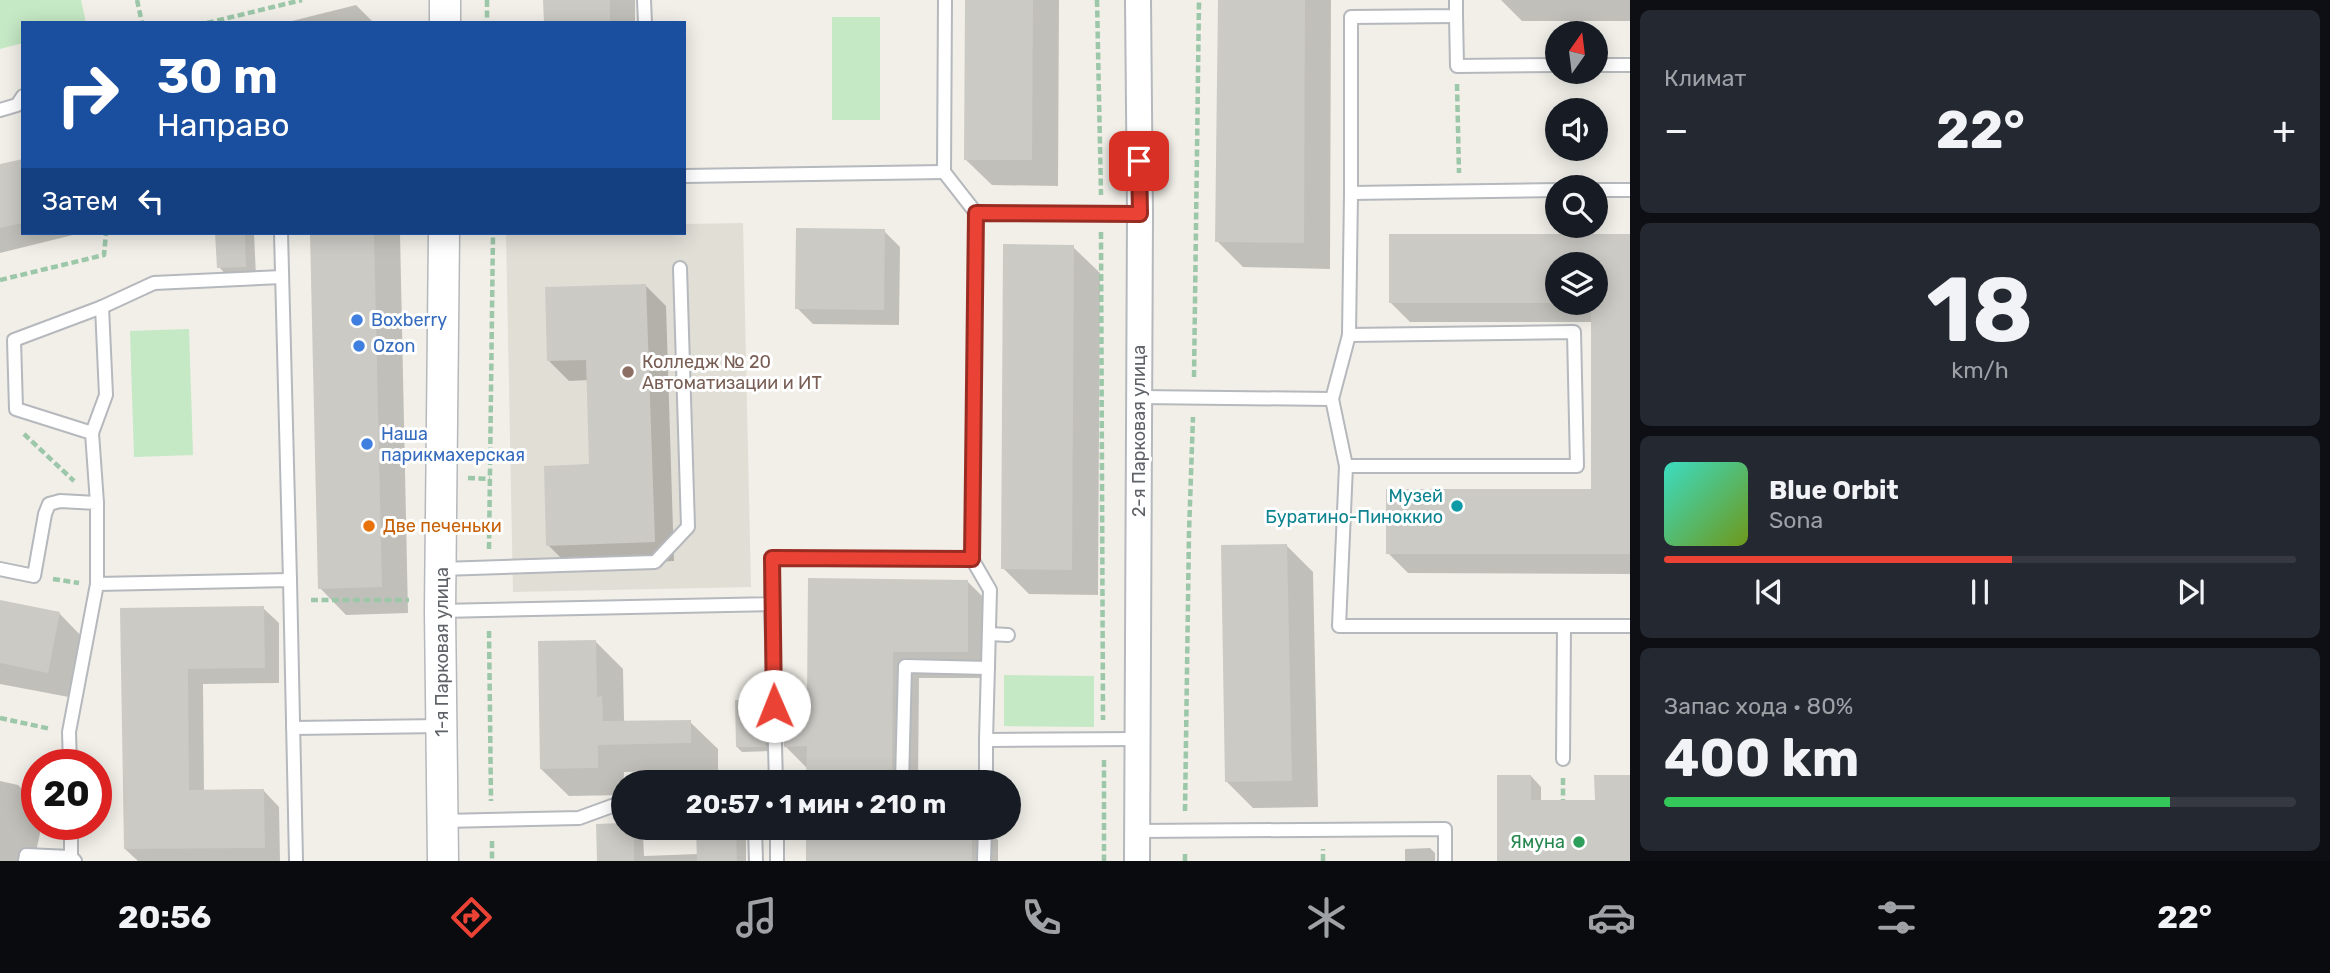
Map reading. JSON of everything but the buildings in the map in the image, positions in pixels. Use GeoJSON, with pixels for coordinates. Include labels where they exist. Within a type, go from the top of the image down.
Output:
{"type":"FeatureCollection","features":[{"type":"Feature","properties":{"kind":"street"},"geometry":{"type":"LineString","coordinates":[[445,0],[445,21]]}},
{"type":"Feature","properties":{"kind":"street","name":"2-я Парковая улица"},"geometry":{"type":"LineString","coordinates":[[1137,861],[1140,214],[1138,0]]}},
{"type":"Feature","properties":{"kind":"street","name":"1-я Парковая улица"},"geometry":{"type":"LineString","coordinates":[[443,861],[440,611],[444,235]]}},
{"type":"Feature","properties":{"kind":"lane"},"geometry":{"type":"LineString","coordinates":[[644,0],[645,21]]}},
{"type":"Feature","properties":{"kind":"lane"},"geometry":{"type":"LineString","coordinates":[[945,0],[944,172],[976,213],[972,559],[990,590],[986,770]]}},
{"type":"Feature","properties":{"kind":"lane"},"geometry":{"type":"LineString","coordinates":[[1456,0],[1457,66],[1545,65]]}},
{"type":"Feature","properties":{"kind":"lane"},"geometry":{"type":"LineString","coordinates":[[1456,16],[1351,18],[1349,335],[1332,399],[1346,466],[1339,626],[1630,626]]}},
{"type":"Feature","properties":{"kind":"lane"},"geometry":{"type":"LineString","coordinates":[[1608,65],[1630,65]]}},
{"type":"Feature","properties":{"kind":"lane"},"geometry":{"type":"LineString","coordinates":[[0,110],[17,105],[21,99]]}},
{"type":"Feature","properties":{"kind":"lane"},"geometry":{"type":"LineString","coordinates":[[686,176],[944,172]]}},
{"type":"Feature","properties":{"kind":"lane"},"geometry":{"type":"LineString","coordinates":[[1351,192],[1545,190]]}},
{"type":"Feature","properties":{"kind":"lane"},"geometry":{"type":"LineString","coordinates":[[1608,190],[1630,190]]}},
{"type":"Feature","properties":{"kind":"lane"},"geometry":{"type":"LineString","coordinates":[[976,213],[1140,214]]}},
{"type":"Feature","properties":{"kind":"lane"},"geometry":{"type":"LineString","coordinates":[[281,235],[296,861]]}},
{"type":"Feature","properties":{"kind":"lane"},"geometry":{"type":"LineString","coordinates":[[441,569],[655,562],[688,527],[680,268]]}},
{"type":"Feature","properties":{"kind":"lane"},"geometry":{"type":"LineString","coordinates":[[92,433],[16,409],[14,340],[102,307],[155,283],[282,277]]}},
{"type":"Feature","properties":{"kind":"lane"},"geometry":{"type":"LineString","coordinates":[[70,749],[69,733],[97,584],[97,503],[92,433],[106,394],[102,307]]}},
{"type":"Feature","properties":{"kind":"lane"},"geometry":{"type":"LineString","coordinates":[[1346,466],[1577,466],[1574,332],[1349,335]]}},
{"type":"Feature","properties":{"kind":"lane"},"geometry":{"type":"LineString","coordinates":[[1139,397],[1332,399]]}},
{"type":"Feature","properties":{"kind":"lane"},"geometry":{"type":"LineString","coordinates":[[0,569],[34,576],[49,504],[60,501],[97,503]]}},
{"type":"Feature","properties":{"kind":"lane"},"geometry":{"type":"LineString","coordinates":[[776,770],[772,558],[972,559]]}},
{"type":"Feature","properties":{"kind":"lane"},"geometry":{"type":"LineString","coordinates":[[97,584],[290,580]]}},
{"type":"Feature","properties":{"kind":"lane"},"geometry":{"type":"LineString","coordinates":[[440,611],[771,604]]}},
{"type":"Feature","properties":{"kind":"lane"},"geometry":{"type":"LineString","coordinates":[[1563,759],[1564,626]]}},
{"type":"Feature","properties":{"kind":"lane"},"geometry":{"type":"LineString","coordinates":[[989,634],[1008,635]]}},
{"type":"Feature","properties":{"kind":"lane"},"geometry":{"type":"LineString","coordinates":[[902,770],[905,666],[988,668]]}},
{"type":"Feature","properties":{"kind":"lane"},"geometry":{"type":"LineString","coordinates":[[293,728],[442,726]]}},
{"type":"Feature","properties":{"kind":"lane"},"geometry":{"type":"LineString","coordinates":[[986,740],[1136,739]]}},
{"type":"Feature","properties":{"kind":"lane"},"geometry":{"type":"LineString","coordinates":[[443,821],[579,818],[611,806]]}},
{"type":"Feature","properties":{"kind":"lane"},"geometry":{"type":"LineString","coordinates":[[1138,831],[1445,829],[1445,861]]}},
{"type":"Feature","properties":{"kind":"lane"},"geometry":{"type":"LineString","coordinates":[[25,861],[26,855],[73,859],[72,840]]}},
{"type":"Feature","properties":{"kind":"lane"},"geometry":{"type":"LineString","coordinates":[[755,840],[756,861]]}},
{"type":"Feature","properties":{"kind":"lane"},"geometry":{"type":"LineString","coordinates":[[777,840],[778,861]]}},
{"type":"Feature","properties":{"kind":"lane"},"geometry":{"type":"LineString","coordinates":[[984,861],[985,840]]}},
{"type":"Feature","properties":{"kind":"path"},"geometry":{"type":"LineString","coordinates":[[137,0],[142,21]]}},
{"type":"Feature","properties":{"kind":"path"},"geometry":{"type":"LineString","coordinates":[[214,21],[302,0]]}},
{"type":"Feature","properties":{"kind":"path"},"geometry":{"type":"LineString","coordinates":[[487,0],[487,21]]}},
{"type":"Feature","properties":{"kind":"path"},"geometry":{"type":"LineString","coordinates":[[1097,0],[1101,214],[1104,861]]}},
{"type":"Feature","properties":{"kind":"path"},"geometry":{"type":"LineString","coordinates":[[1185,861],[1199,0]]}},
{"type":"Feature","properties":{"kind":"path"},"geometry":{"type":"LineString","coordinates":[[1457,66],[1459,191]]}},
{"type":"Feature","properties":{"kind":"path"},"geometry":{"type":"LineString","coordinates":[[0,280],[104,255],[106,235]]}},
{"type":"Feature","properties":{"kind":"path"},"geometry":{"type":"LineString","coordinates":[[19,429],[97,503]]}},
{"type":"Feature","properties":{"kind":"path"},"geometry":{"type":"LineString","coordinates":[[290,600],[409,600]]}},
{"type":"Feature","properties":{"kind":"path"},"geometry":{"type":"LineString","coordinates":[[0,718],[69,733]]}},
{"type":"Feature","properties":{"kind":"shaded area","name":"Колледж № 20 Автоматизации и ИТ"},"geometry":{"type":"Polygon","coordinates":[[[743,223],[751,587],[513,592],[506,235],[686,235],[686,224],[743,223]]]}},
{"type":"Feature","properties":{"kind":"green space"},"geometry":{"type":"Polygon","coordinates":[[[0,0],[81,0],[86,21],[21,21],[21,44],[0,49],[0,0]]]}},
{"type":"Feature","properties":{"kind":"green space"},"geometry":{"type":"Polygon","coordinates":[[[832,17],[880,17],[880,120],[832,120],[832,17]]]}},
{"type":"Feature","properties":{"kind":"green space"},"geometry":{"type":"Polygon","coordinates":[[[189,329],[193,455],[134,457],[130,331],[189,329]]]}},
{"type":"Feature","properties":{"kind":"green space"},"geometry":{"type":"Polygon","coordinates":[[[1004,675],[1094,676],[1094,727],[1004,726],[1004,675]]]}},
{"type":"Feature","properties":{"kind":"place","name":"Boxberry"},"geometry":{"type":"Point","coordinates":[357,320]}},
{"type":"Feature","properties":{"kind":"place","name":"Ozon"},"geometry":{"type":"Point","coordinates":[359,346]}},
{"type":"Feature","properties":{"kind":"place","name":"Колледж № 20 Автоматизации и ИТ"},"geometry":{"type":"Point","coordinates":[628,372]}},
{"type":"Feature","properties":{"kind":"place","name":"Наша парикмахерская"},"geometry":{"type":"Point","coordinates":[367,444]}},
{"type":"Feature","properties":{"kind":"place","name":"Музей Буратино-Пиноккио"},"geometry":{"type":"Point","coordinates":[1457,506]}},
{"type":"Feature","properties":{"kind":"place","name":"Две печеньки"},"geometry":{"type":"Point","coordinates":[369,526]}},
{"type":"Feature","properties":{"kind":"place","name":"Ямуна"},"geometry":{"type":"Point","coordinates":[1579,842]}},
{"type":"Feature","properties":{"kind":"route"},"geometry":{"type":"LineString","coordinates":[[774,706],[772,558],[972,559],[976,213],[1140,214],[1139,161]]}}]}
